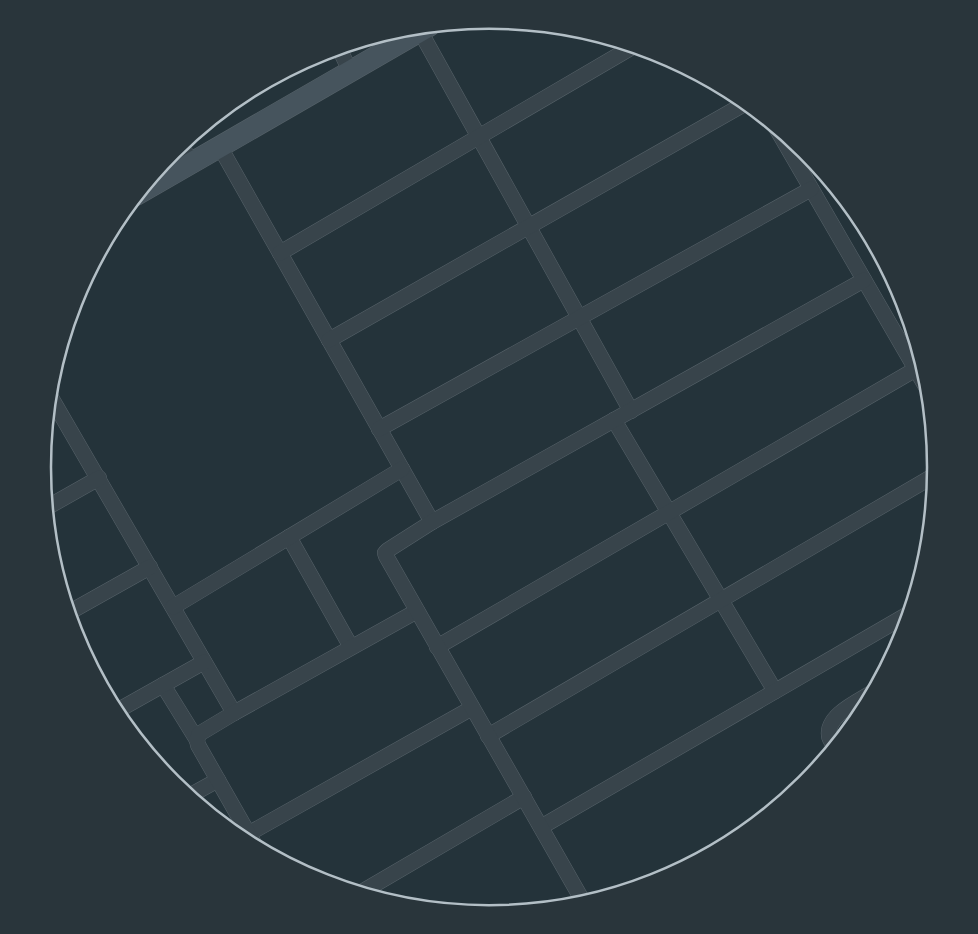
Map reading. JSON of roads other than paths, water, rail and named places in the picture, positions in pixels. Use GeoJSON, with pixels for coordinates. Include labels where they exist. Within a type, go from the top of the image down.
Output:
{"type":"FeatureCollection","features":[{"type":"Feature","properties":{"kind":"street"},"geometry":{"type":"LineString","coordinates":[[427,33],[479,137],[631,411]]}},
{"type":"Feature","properties":{"kind":"street"},"geometry":{"type":"LineString","coordinates":[[154,185],[414,35]]}},
{"type":"Feature","properties":{"kind":"street"},"geometry":{"type":"LineString","coordinates":[[280,253],[626,51]]}},
{"type":"Feature","properties":{"kind":"street"},"geometry":{"type":"LineString","coordinates":[[342,54],[350,71]]}},
{"type":"Feature","properties":{"kind":"street"},"geometry":{"type":"LineString","coordinates":[[329,340],[738,107]]}},
{"type":"Feature","properties":{"kind":"street"},"geometry":{"type":"LineString","coordinates":[[786,145],[916,368]]}},
{"type":"Feature","properties":{"kind":"street"},"geometry":{"type":"LineString","coordinates":[[220,147],[432,522]]}},
{"type":"Feature","properties":{"kind":"street"},"geometry":{"type":"LineString","coordinates":[[185,152],[194,162]]}},
{"type":"Feature","properties":{"kind":"street"},"geometry":{"type":"LineString","coordinates":[[379,429],[811,189]]}},
{"type":"Feature","properties":{"kind":"street"},"geometry":{"type":"LineString","coordinates":[[580,896],[385,553],[432,522],[864,280]]}},
{"type":"Feature","properties":{"kind":"street"},"geometry":{"type":"LineString","coordinates":[[437,647],[916,369]]}},
{"type":"Feature","properties":{"kind":"street"},"geometry":{"type":"LineString","coordinates":[[55,404],[234,713]]}},
{"type":"Feature","properties":{"kind":"street"},"geometry":{"type":"LineString","coordinates":[[614,420],[775,691]]}},
{"type":"Feature","properties":{"kind":"street"},"geometry":{"type":"LineString","coordinates":[[173,607],[402,469]]}},
{"type":"Feature","properties":{"kind":"street"},"geometry":{"type":"LineString","coordinates":[[53,504],[99,478]]}},
{"type":"Feature","properties":{"kind":"street"},"geometry":{"type":"LineString","coordinates":[[488,736],[927,480]]}},
{"type":"Feature","properties":{"kind":"street"},"geometry":{"type":"LineString","coordinates":[[289,537],[351,648]]}},
{"type":"Feature","properties":{"kind":"street"},"geometry":{"type":"LineString","coordinates":[[75,609],[150,567]]}},
{"type":"Feature","properties":{"kind":"street"},"geometry":{"type":"LineString","coordinates":[[197,740],[199,734],[234,713],[417,611]]}},
{"type":"Feature","properties":{"kind":"street"},"geometry":{"type":"LineString","coordinates":[[540,827],[900,619]]}},
{"type":"Feature","properties":{"kind":"street"},"geometry":{"type":"LineString","coordinates":[[123,707],[204,662]]}},
{"type":"Feature","properties":{"kind":"street"},"geometry":{"type":"LineString","coordinates":[[163,685],[197,740],[198,745],[247,832]]}},
{"type":"Feature","properties":{"kind":"street"},"geometry":{"type":"LineString","coordinates":[[831,741],[829,737],[831,725],[840,712],[860,700]]}},
{"type":"Feature","properties":{"kind":"street"},"geometry":{"type":"LineString","coordinates":[[256,838],[472,708]]}},
{"type":"Feature","properties":{"kind":"street"},"geometry":{"type":"LineString","coordinates":[[196,792],[218,780]]}},
{"type":"Feature","properties":{"kind":"street"},"geometry":{"type":"LineString","coordinates":[[369,888],[524,798]]}}]}
